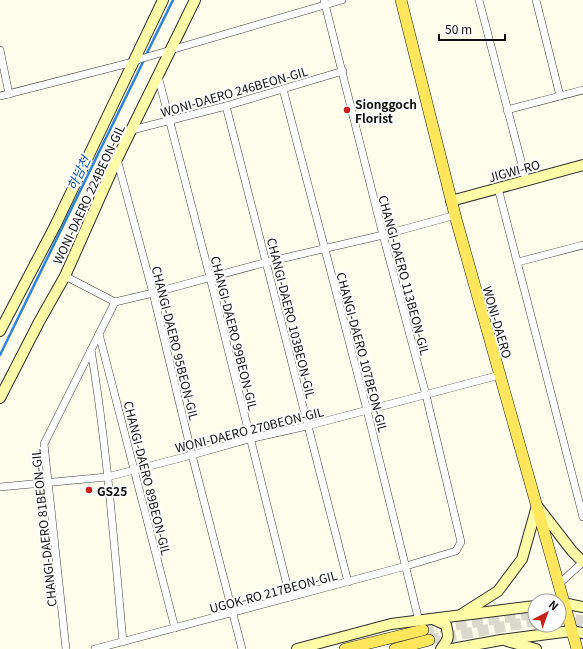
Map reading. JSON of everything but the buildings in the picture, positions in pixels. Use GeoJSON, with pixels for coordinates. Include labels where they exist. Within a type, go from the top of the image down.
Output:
{"type":"FeatureCollection","features":[{"type":"Feature","properties":{"kind":"main road","name":"WONI-DAERO"},"geometry":{"type":"LineString","coordinates":[[401,0],[451,201],[559,584],[560,593]]}},
{"type":"Feature","properties":{"kind":"main road","name":"WONI-DAERO"},"geometry":{"type":"LineString","coordinates":[[567,620],[577,649]]}},
{"type":"Feature","properties":{"kind":"main road"},"geometry":{"type":"LineString","coordinates":[[345,649],[421,625]]}},
{"type":"Feature","properties":{"kind":"main road"},"geometry":{"type":"LineString","coordinates":[[395,649],[428,640]]}},
{"type":"Feature","properties":{"kind":"street"},"geometry":{"type":"LineString","coordinates":[[0,331],[55,226],[137,60],[163,0]]}},
{"type":"Feature","properties":{"kind":"street","name":"WONI-DAERO 224BEON-GIL"},"geometry":{"type":"LineString","coordinates":[[0,398],[39,322],[65,276],[117,159],[158,76],[167,51],[195,0]]}},
{"type":"Feature","properties":{"kind":"street"},"geometry":{"type":"LineString","coordinates":[[0,96],[137,60],[325,2],[342,0]]}},
{"type":"Feature","properties":{"kind":"street"},"geometry":{"type":"LineString","coordinates":[[479,0],[526,180]]}},
{"type":"Feature","properties":{"kind":"street"},"geometry":{"type":"LineString","coordinates":[[536,0],[560,96]]}},
{"type":"Feature","properties":{"kind":"street","name":"CHANGI-DAERO 113BEON-GIL"},"geometry":{"type":"LineString","coordinates":[[325,2],[383,235],[426,395],[461,542],[456,551]]}},
{"type":"Feature","properties":{"kind":"street"},"geometry":{"type":"LineString","coordinates":[[0,50],[9,94]]}},
{"type":"Feature","properties":{"kind":"street","name":"WONI-DAERO 246BEON-GIL"},"geometry":{"type":"LineString","coordinates":[[132,130],[226,106],[343,71]]}},
{"type":"Feature","properties":{"kind":"street","name":"CHANGI-DAERO 99BEON-GIL"},"geometry":{"type":"LineString","coordinates":[[158,76],[290,597]]}},
{"type":"Feature","properties":{"kind":"street","name":"CHANGI-DAERO 107BEON-GIL"},"geometry":{"type":"LineString","coordinates":[[283,89],[367,410],[421,625]]}},
{"type":"Feature","properties":{"kind":"street"},"geometry":{"type":"LineString","coordinates":[[507,110],[583,90]]}},
{"type":"Feature","properties":{"kind":"street","name":"CHANGI-DAERO 103BEON-GIL"},"geometry":{"type":"LineString","coordinates":[[226,106],[348,582]]}},
{"type":"Feature","properties":{"kind":"street","name":"CHANGI-DAERO 95BEON-GIL"},"geometry":{"type":"LineString","coordinates":[[117,159],[153,293],[192,455],[242,649]]}},
{"type":"Feature","properties":{"kind":"street","name":"JIGWI-RO"},"geometry":{"type":"LineString","coordinates":[[451,201],[583,165]]}},
{"type":"Feature","properties":{"kind":"street"},"geometry":{"type":"LineString","coordinates":[[498,188],[583,516]]}},
{"type":"Feature","properties":{"kind":"street"},"geometry":{"type":"LineString","coordinates":[[65,276],[115,302],[267,262],[383,235],[456,215]]}},
{"type":"Feature","properties":{"kind":"street"},"geometry":{"type":"LineString","coordinates":[[518,262],[583,245]]}},
{"type":"Feature","properties":{"kind":"street","name":"CHANGI-DAERO 81BEON-GIL"},"geometry":{"type":"LineString","coordinates":[[66,649],[44,444],[115,302]]}},
{"type":"Feature","properties":{"kind":"street","name":"CHANGI-DAERO 89BEON-GIL"},"geometry":{"type":"LineString","coordinates":[[99,334],[175,628]]}},
{"type":"Feature","properties":{"kind":"street"},"geometry":{"type":"LineString","coordinates":[[91,350],[96,380],[107,477],[123,642]]}},
{"type":"Feature","properties":{"kind":"street","name":"WONI-DAERO 270BEON-GIL"},"geometry":{"type":"LineString","coordinates":[[0,488],[107,477],[500,375]]}},
{"type":"Feature","properties":{"kind":"street"},"geometry":{"type":"LineString","coordinates":[[575,484],[583,482]]}},
{"type":"Feature","properties":{"kind":"street"},"geometry":{"type":"LineString","coordinates":[[537,506],[572,551],[583,562],[559,584]]}},
{"type":"Feature","properties":{"kind":"street"},"geometry":{"type":"LineString","coordinates":[[460,616],[498,591],[522,559],[537,506]]}},
{"type":"Feature","properties":{"kind":"street","name":"UGOK-RO 217BEON-GIL"},"geometry":{"type":"LineString","coordinates":[[95,649],[348,582],[456,551]]}},
{"type":"Feature","properties":{"kind":"street"},"geometry":{"type":"LineString","coordinates":[[567,604],[583,607]]}},
{"type":"Feature","properties":{"kind":"street"},"geometry":{"type":"LineString","coordinates":[[297,649],[391,624],[421,625],[433,619],[527,607]]}},
{"type":"Feature","properties":{"kind":"street"},"geometry":{"type":"LineString","coordinates":[[433,619],[446,625],[449,636],[441,649]]}},
{"type":"Feature","properties":{"kind":"street"},"geometry":{"type":"LineString","coordinates":[[452,649],[502,640],[571,631],[583,633]]}},
{"type":"Feature","properties":{"kind":"street"},"geometry":{"type":"LineString","coordinates":[[502,640],[536,649]]}},
{"type":"Feature","properties":{"kind":"waterway","name":"하남천"},"geometry":{"type":"LineString","coordinates":[[146,55],[173,0]]}},
{"type":"Feature","properties":{"kind":"waterway","name":"하남천"},"geometry":{"type":"LineString","coordinates":[[0,355],[144,60]]}},
{"type":"Feature","properties":{"kind":"tunnel"},"geometry":{"type":"LineString","coordinates":[[423,630],[527,614]]}},
{"type":"Feature","properties":{"kind":"tunnel"},"geometry":{"type":"LineString","coordinates":[[567,618],[583,621]]}},
{"type":"Feature","properties":{"kind":"tunnel"},"geometry":{"type":"LineString","coordinates":[[429,640],[527,622]]}},
{"type":"Feature","properties":{"kind":"place","name":"Sionggoch Florist"},"geometry":{"type":"Point","coordinates":[347,110]}},
{"type":"Feature","properties":{"kind":"place","name":"GS25"},"geometry":{"type":"Point","coordinates":[89,490]}}]}
